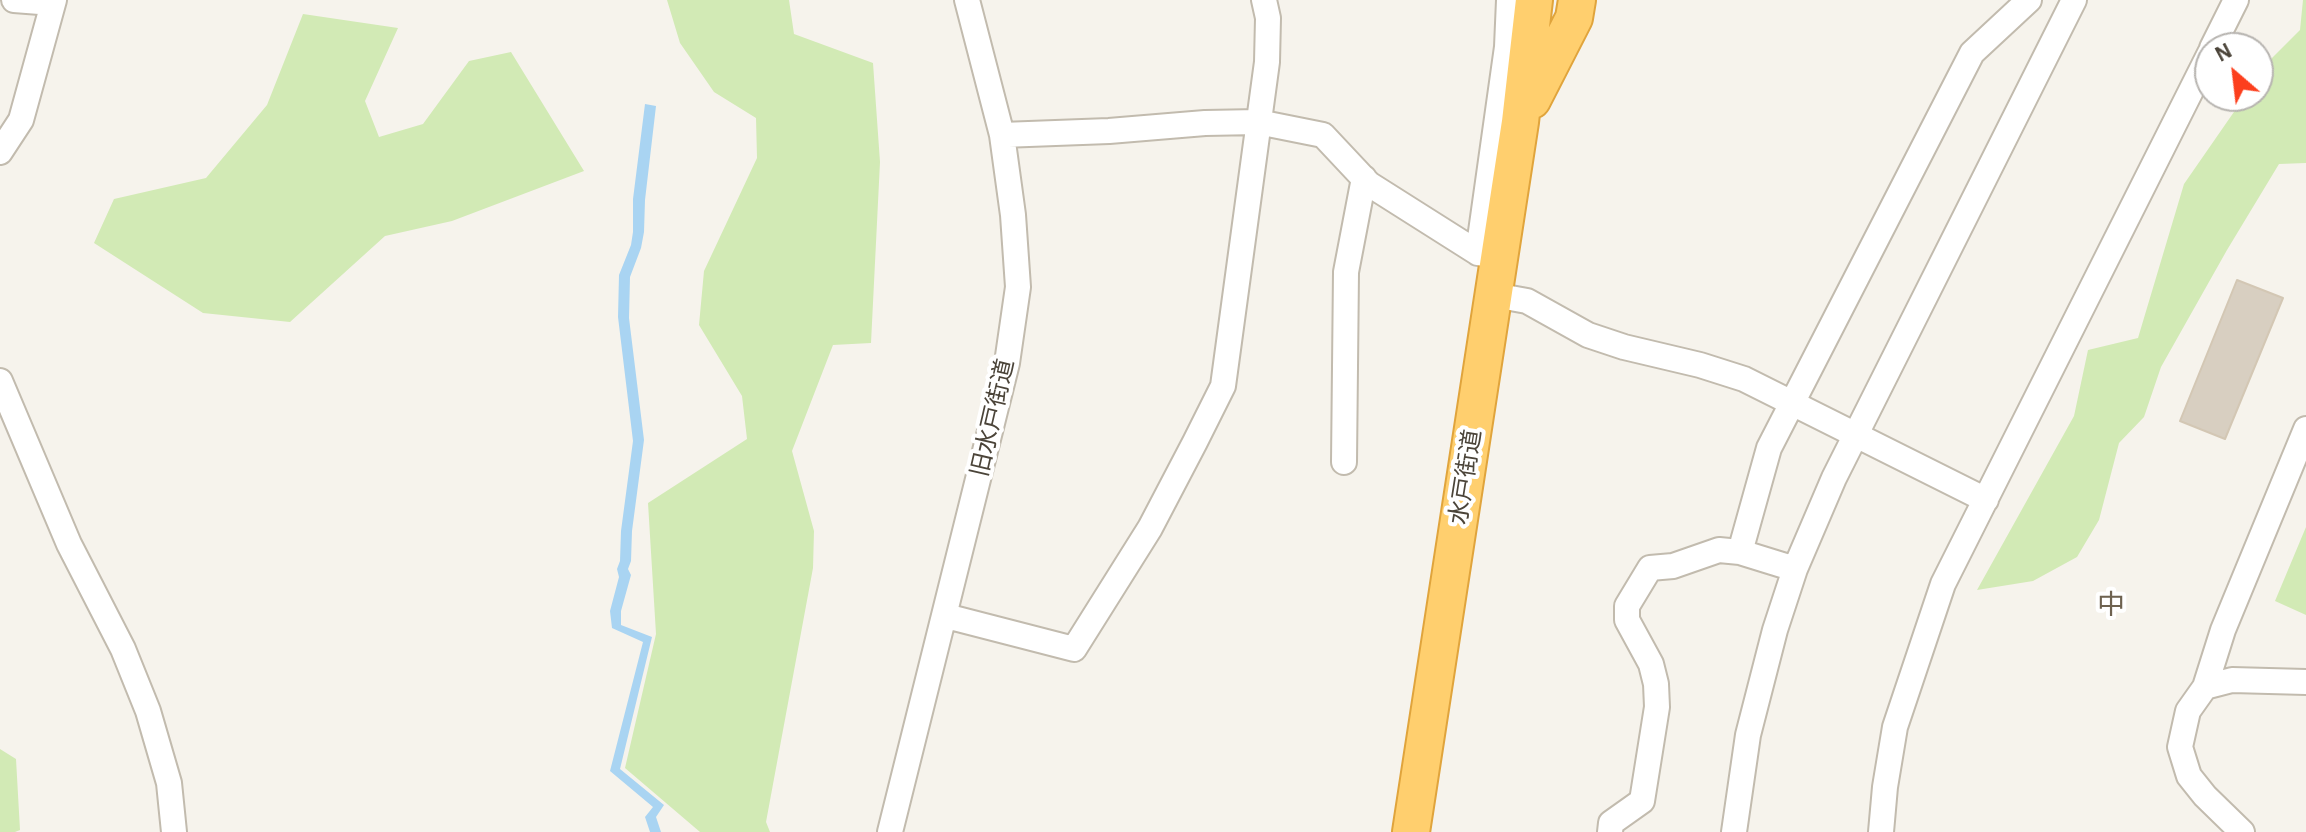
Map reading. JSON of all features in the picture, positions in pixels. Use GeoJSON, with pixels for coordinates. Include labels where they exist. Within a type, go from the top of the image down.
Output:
{"type":"FeatureCollection","features":[{"type":"Feature","properties":{"kind":"highway","name":"水戸街道"},"geometry":{"type":"LineString","coordinates":[[1411,832],[1494,295],[1489,254],[1520,122],[1534,0]]}},
{"type":"Feature","properties":{"kind":"highway"},"geometry":{"type":"LineString","coordinates":[[1520,122],[1574,18],[1577,0]]}},
{"type":"Feature","properties":{"kind":"street"},"geometry":{"type":"LineString","coordinates":[[0,152],[21,120],[54,2],[14,0]]}},
{"type":"Feature","properties":{"kind":"street","name":"旧水戸街道"},"geometry":{"type":"LineString","coordinates":[[890,832],[1007,363],[1018,287],[1013,215],[1002,135],[967,0]]}},
{"type":"Feature","properties":{"kind":"street"},"geometry":{"type":"LineString","coordinates":[[946,616],[1074,649],[1150,528],[1223,386],[1267,62],[1268,18],[1264,0]]}},
{"type":"Feature","properties":{"kind":"street"},"geometry":{"type":"LineString","coordinates":[[1002,135],[1258,122],[1323,135],[1364,178],[1489,254],[1509,0]]}},
{"type":"Feature","properties":{"kind":"street"},"geometry":{"type":"LineString","coordinates":[[1740,552],[1769,448],[1972,53],[2029,0]]}},
{"type":"Feature","properties":{"kind":"street"},"geometry":{"type":"LineString","coordinates":[[1734,832],[1748,735],[1775,630],[1795,569],[1834,478],[2074,0]]}},
{"type":"Feature","properties":{"kind":"street"},"geometry":{"type":"LineString","coordinates":[[2220,32],[2236,0]]}},
{"type":"Feature","properties":{"kind":"street"},"geometry":{"type":"LineString","coordinates":[[1881,832],[1895,727],[1943,584],[2194,84]]}},
{"type":"Feature","properties":{"kind":"street"},"geometry":{"type":"LineString","coordinates":[[1344,462],[1346,272],[1364,178]]}},
{"type":"Feature","properties":{"kind":"street"},"geometry":{"type":"LineString","coordinates":[[1494,295],[1527,301],[1588,335],[1744,379],[1986,500]]}},
{"type":"Feature","properties":{"kind":"street"},"geometry":{"type":"LineString","coordinates":[[0,381],[69,544],[123,649],[148,711],[169,783],[174,832]]}},
{"type":"Feature","properties":{"kind":"street"},"geometry":{"type":"LineString","coordinates":[[2242,832],[2189,776],[2180,747],[2188,711],[2205,687],[2223,630],[2306,429]]}},
{"type":"Feature","properties":{"kind":"street"},"geometry":{"type":"LineString","coordinates":[[1610,832],[1611,823],[1642,801],[1657,707],[1651,664],[1627,620],[1627,606],[1650,568],[1673,566],[1719,550],[1740,552],[1795,569]]}},
{"type":"Feature","properties":{"kind":"street"},"geometry":{"type":"LineString","coordinates":[[2205,687],[2232,680],[2306,682]]}},
{"type":"Feature","properties":{"kind":"green space"},"geometry":{"type":"Polygon","coordinates":[[[667,0],[789,0],[794,34],[873,63],[880,162],[871,343],[833,345],[792,451],[814,531],[813,568],[766,822],[770,832],[700,832],[625,768],[656,634],[648,503],[747,439],[742,396],[699,325],[704,271],[757,158],[756,118],[714,92],[680,43],[667,0]]]}},
{"type":"Feature","properties":{"kind":"green space"},"geometry":{"type":"Polygon","coordinates":[[[2303,0],[2306,0],[2306,163],[2279,164],[2227,250],[2161,367],[2144,417],[2119,443],[2099,520],[2077,557],[2033,581],[1977,590],[2074,416],[2088,350],[2138,338],[2184,184],[2234,112],[2274,112],[2274,56],[2300,30],[2303,0]]]}},
{"type":"Feature","properties":{"kind":"green space"},"geometry":{"type":"Polygon","coordinates":[[[303,14],[398,28],[365,101],[379,137],[423,124],[469,61],[511,52],[584,171],[452,221],[385,236],[290,322],[203,313],[94,243],[114,199],[206,178],[267,105],[303,14]]]}},
{"type":"Feature","properties":{"kind":"green space"},"geometry":{"type":"Polygon","coordinates":[[[2306,527],[2306,615],[2275,601],[2306,527]]]}},
{"type":"Feature","properties":{"kind":"green space"},"geometry":{"type":"Polygon","coordinates":[[[0,749],[16,759],[20,830],[15,832],[0,832],[0,749]]]}},
{"type":"Feature","properties":{"kind":"water"},"geometry":{"type":"Polygon","coordinates":[[[645,104],[656,106],[644,232],[630,277],[629,318],[644,440],[628,569],[631,575],[621,611],[621,625],[652,637],[620,769],[664,805],[656,817],[661,832],[650,832],[645,817],[653,807],[610,771],[643,642],[612,628],[610,611],[619,577],[617,569],[633,441],[618,317],[619,275],[633,232],[633,199],[645,104]]]}},
{"type":"Feature","properties":{"kind":"building"},"geometry":{"type":"Polygon","coordinates":[[[2237,280],[2283,298],[2225,439],[2180,421],[2237,280]]]}},
{"type":"Feature","properties":{"kind":"district","name":"中"},"geometry":{"type":"Point","coordinates":[2111,606]}}]}
